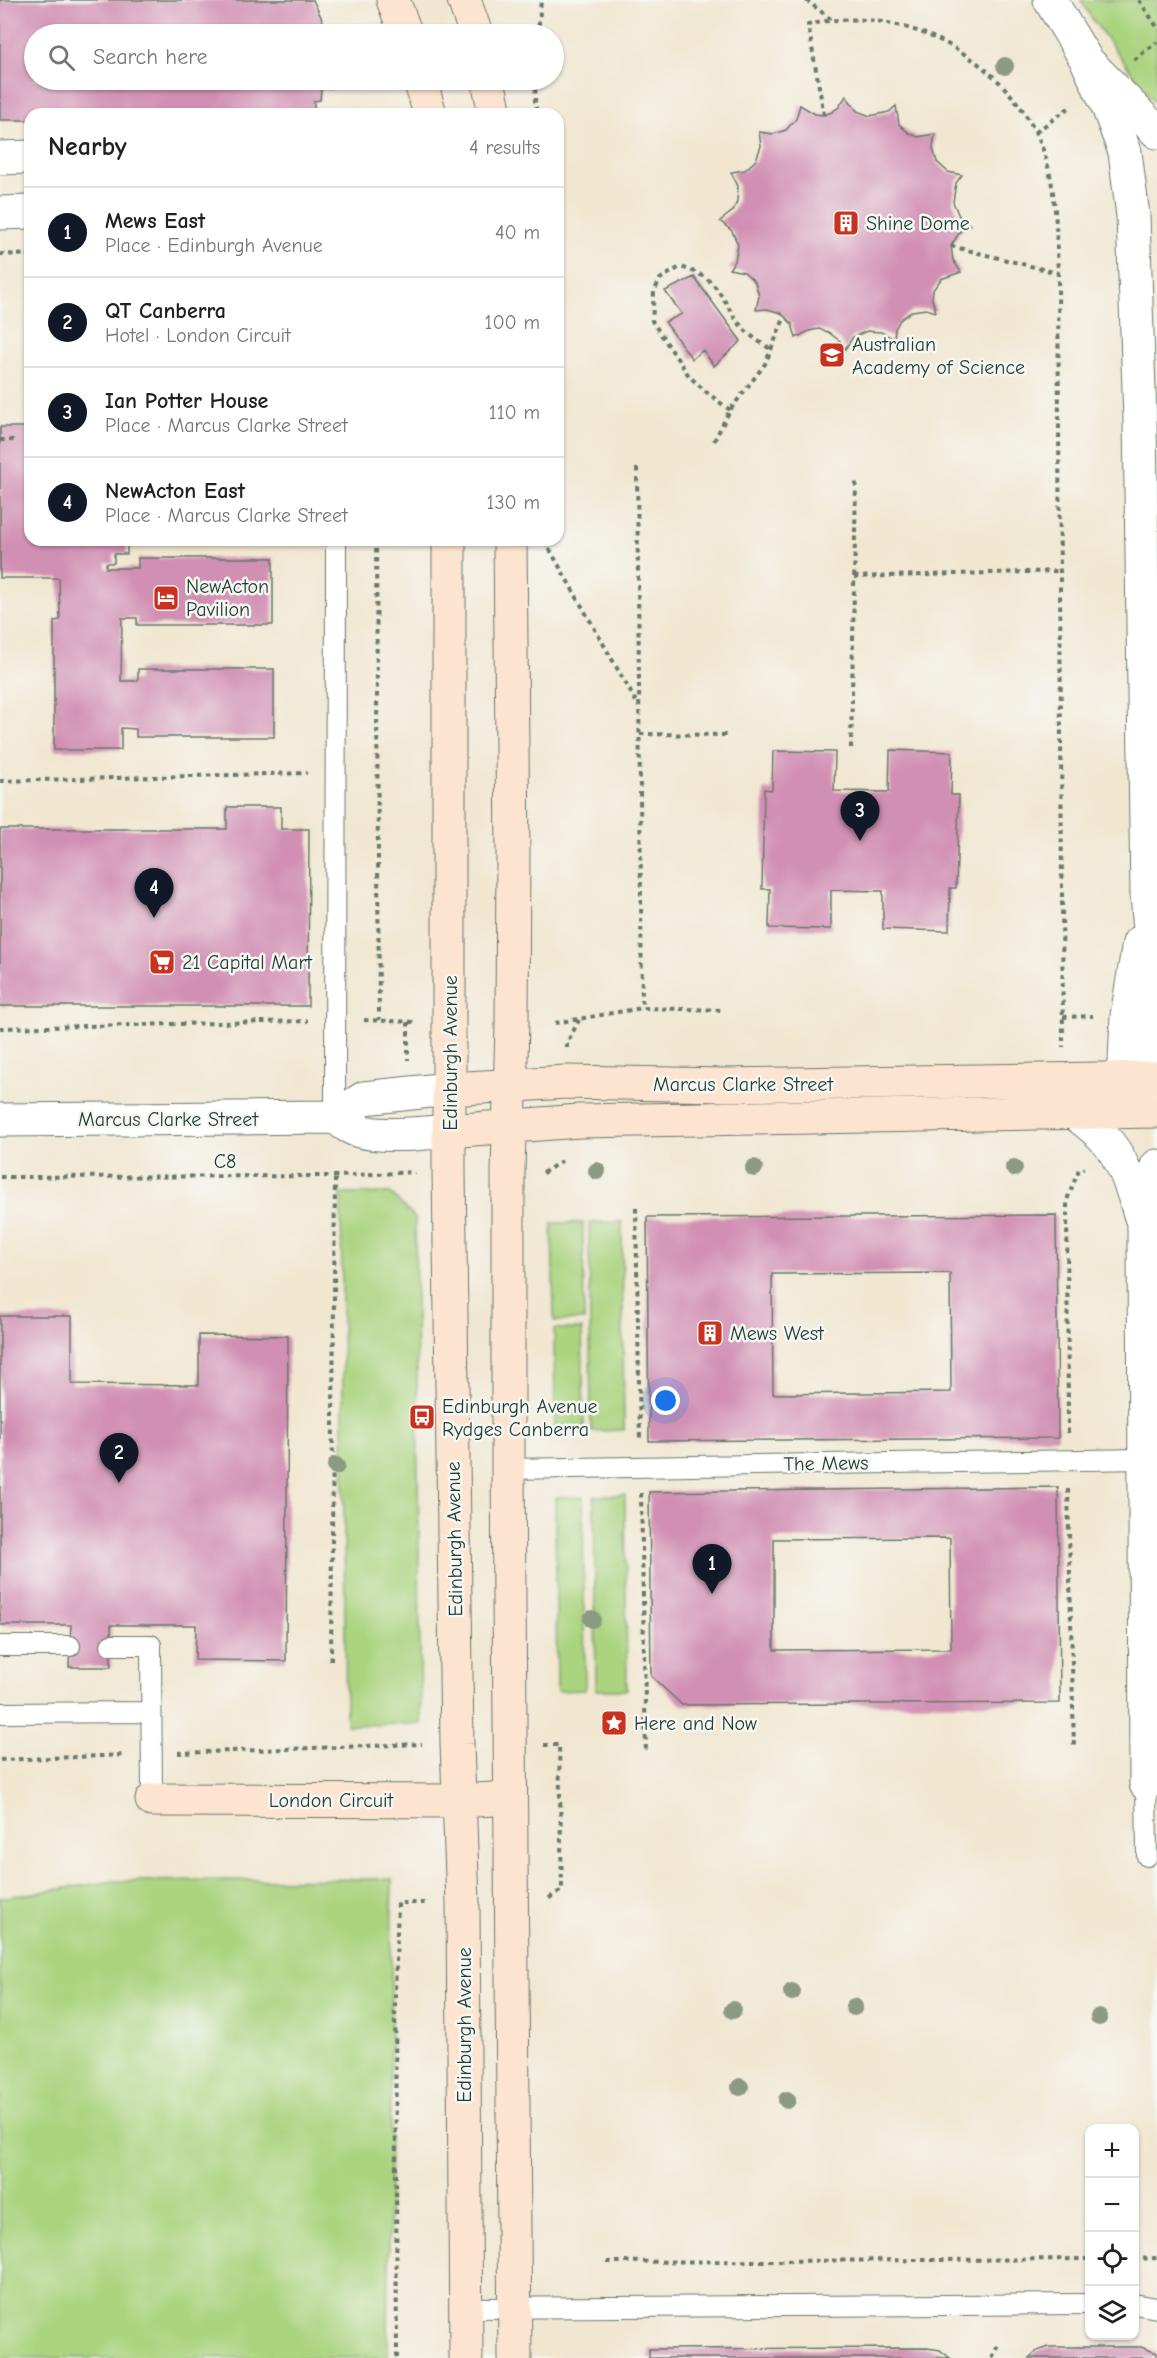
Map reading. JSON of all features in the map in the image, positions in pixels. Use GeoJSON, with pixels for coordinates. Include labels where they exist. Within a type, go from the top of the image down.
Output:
{"type":"FeatureCollection","features":[{"type":"Feature","properties":{"kind":"main road"},"geometry":{"type":"LineString","coordinates":[[393,0],[402,24]]}},
{"type":"Feature","properties":{"kind":"main road"},"geometry":{"type":"LineString","coordinates":[[464,0],[472,24]]}},
{"type":"Feature","properties":{"kind":"main road"},"geometry":{"type":"LineString","coordinates":[[423,90],[428,108]]}},
{"type":"Feature","properties":{"kind":"main road"},"geometry":{"type":"LineString","coordinates":[[490,90],[494,108]]}},
{"type":"Feature","properties":{"kind":"main road","name":"Edinburgh Avenue"},"geometry":{"type":"LineString","coordinates":[[449,546],[449,1172],[461,1855],[466,2358]]}},
{"type":"Feature","properties":{"kind":"main road"},"geometry":{"type":"LineString","coordinates":[[510,546],[513,852],[508,1172],[508,1469],[516,2358]]}},
{"type":"Feature","properties":{"kind":"main road","name":"Marcus Clarke Street"},"geometry":{"type":"LineString","coordinates":[[449,1089],[566,1082],[725,1085],[1145,1078]]}},
{"type":"Feature","properties":{"kind":"main road","name":"Marcus Clarke Street"},"geometry":{"type":"LineString","coordinates":[[449,1131],[579,1121],[1145,1111]]}},
{"type":"Feature","properties":{"kind":"main road","name":"London Circuit"},"geometry":{"type":"LineString","coordinates":[[152,1800],[459,1801],[510,1798]]}},
{"type":"Feature","properties":{"kind":"main road"},"geometry":{"type":"LineString","coordinates":[[461,1855],[510,1855]]}},
{"type":"Feature","properties":{"kind":"street"},"geometry":{"type":"LineString","coordinates":[[1050,0],[1087,61],[1107,104],[1125,152],[1134,216],[1146,259],[1148,363],[1142,558],[1147,894],[1157,1022],[1145,1078],[1145,1111]]}},
{"type":"Feature","properties":{"kind":"street"},"geometry":{"type":"LineString","coordinates":[[1087,61],[1157,132]]}},
{"type":"Feature","properties":{"kind":"street"},"geometry":{"type":"LineString","coordinates":[[0,158],[24,157]]}},
{"type":"Feature","properties":{"kind":"street"},"geometry":{"type":"LineString","coordinates":[[0,213],[24,212]]}},
{"type":"Feature","properties":{"kind":"street"},"geometry":{"type":"LineString","coordinates":[[1142,558],[1157,523]]}},
{"type":"Feature","properties":{"kind":"street"},"geometry":{"type":"LineString","coordinates":[[1145,1078],[1126,1016],[1147,894]]}},
{"type":"Feature","properties":{"kind":"street","name":"Marcus Clarke Street"},"geometry":{"type":"LineString","coordinates":[[0,1120],[335,1118],[364,1098],[449,1089]]}},
{"type":"Feature","properties":{"kind":"street"},"geometry":{"type":"LineString","coordinates":[[1072,1111],[1105,1138],[1113,1150],[1124,1168],[1144,1225]]}},
{"type":"Feature","properties":{"kind":"street","name":"Marcus Clarke Street"},"geometry":{"type":"LineString","coordinates":[[335,1118],[361,1132],[410,1134],[449,1131]]}},
{"type":"Feature","properties":{"kind":"street"},"geometry":{"type":"LineString","coordinates":[[1146,1784],[1151,1496],[1145,1459],[1144,1225],[1157,1166]]}},
{"type":"Feature","properties":{"kind":"lane"},"geometry":{"type":"LineString","coordinates":[[335,1118],[336,546]]}},
{"type":"Feature","properties":{"kind":"lane","name":"The Mews"},"geometry":{"type":"LineString","coordinates":[[508,1469],[1145,1459]]}},
{"type":"Feature","properties":{"kind":"lane"},"geometry":{"type":"LineString","coordinates":[[111,1645],[152,1645],[152,1800]]}},
{"type":"Feature","properties":{"kind":"lane"},"geometry":{"type":"LineString","coordinates":[[0,1646],[70,1646]]}},
{"type":"Feature","properties":{"kind":"lane"},"geometry":{"type":"LineString","coordinates":[[0,1713],[151,1712]]}},
{"type":"Feature","properties":{"kind":"lane"},"geometry":{"type":"LineString","coordinates":[[1146,1784],[1147,1856]]}},
{"type":"Feature","properties":{"kind":"lane"},"geometry":{"type":"LineString","coordinates":[[466,2308],[1085,2304]]}},
{"type":"Feature","properties":{"kind":"lane"},"geometry":{"type":"LineString","coordinates":[[1139,2305],[1157,2308]]}},
{"type":"Feature","properties":{"kind":"path"},"geometry":{"type":"LineString","coordinates":[[539,24],[541,0]]}},
{"type":"Feature","properties":{"kind":"path"},"geometry":{"type":"LineString","coordinates":[[806,0],[833,21]]}},
{"type":"Feature","properties":{"kind":"path"},"geometry":{"type":"LineString","coordinates":[[1139,0],[1157,27]]}},
{"type":"Feature","properties":{"kind":"path"},"geometry":{"type":"LineString","coordinates":[[824,115],[808,25],[862,19],[901,24],[974,58],[1005,87],[1036,132],[1045,155],[1055,194],[1058,273],[1063,1080]]}},
{"type":"Feature","properties":{"kind":"path"},"geometry":{"type":"LineString","coordinates":[[536,90],[536,108]]}},
{"type":"Feature","properties":{"kind":"path"},"geometry":{"type":"LineString","coordinates":[[951,246],[1058,273]]}},
{"type":"Feature","properties":{"kind":"path"},"geometry":{"type":"LineString","coordinates":[[0,254],[24,255]]}},
{"type":"Feature","properties":{"kind":"path"},"geometry":{"type":"LineString","coordinates":[[730,410],[690,376],[652,321],[654,292],[660,279],[680,267],[706,276],[720,292],[741,325],[750,335],[772,350]]}},
{"type":"Feature","properties":{"kind":"path"},"geometry":{"type":"LineString","coordinates":[[714,441],[730,410],[765,364],[785,316]]}},
{"type":"Feature","properties":{"kind":"path"},"geometry":{"type":"LineString","coordinates":[[0,440],[15,440]]}},
{"type":"Feature","properties":{"kind":"path"},"geometry":{"type":"LineString","coordinates":[[637,468],[642,1008]]}},
{"type":"Feature","properties":{"kind":"path"},"geometry":{"type":"LineString","coordinates":[[851,748],[856,480]]}},
{"type":"Feature","properties":{"kind":"path"},"geometry":{"type":"LineString","coordinates":[[376,546],[379,1020]]}},
{"type":"Feature","properties":{"kind":"path"},"geometry":{"type":"LineString","coordinates":[[548,546],[640,709]]}},
{"type":"Feature","properties":{"kind":"path"},"geometry":{"type":"LineString","coordinates":[[854,577],[1060,571]]}},
{"type":"Feature","properties":{"kind":"path"},"geometry":{"type":"LineString","coordinates":[[640,734],[727,735]]}},
{"type":"Feature","properties":{"kind":"path"},"geometry":{"type":"LineString","coordinates":[[0,781],[306,773]]}},
{"type":"Feature","properties":{"kind":"path"},"geometry":{"type":"LineString","coordinates":[[555,1023],[642,1008],[724,1010]]}},
{"type":"Feature","properties":{"kind":"path"},"geometry":{"type":"LineString","coordinates":[[0,1028],[379,1020],[408,1022],[408,1063]]}},
{"type":"Feature","properties":{"kind":"path"},"geometry":{"type":"LineString","coordinates":[[567,1043],[579,1020]]}},
{"type":"Feature","properties":{"kind":"path","name":"C8"},"geometry":{"type":"LineString","coordinates":[[0,1177],[335,1176],[449,1172]]}},
{"type":"Feature","properties":{"kind":"path"},"geometry":{"type":"LineString","coordinates":[[330,1660],[335,1176]]}},
{"type":"Feature","properties":{"kind":"path"},"geometry":{"type":"LineString","coordinates":[[0,1760],[432,1744]]}},
{"type":"Feature","properties":{"kind":"path"},"geometry":{"type":"LineString","coordinates":[[540,1903],[562,1890],[559,1745]]}},
{"type":"Feature","properties":{"kind":"path"},"geometry":{"type":"LineString","coordinates":[[397,2358],[395,1992],[398,1903]]}},
{"type":"Feature","properties":{"kind":"path"},"geometry":{"type":"LineString","coordinates":[[1139,2259],[1157,2258]]}},
{"type":"Feature","properties":{"kind":"path"},"geometry":{"type":"LineString","coordinates":[[607,2262],[1085,2259]]}},
{"type":"Feature","properties":{"kind":"path"},"geometry":{"type":"LineString","coordinates":[[992,2358],[998,2345]]}},
{"type":"Feature","properties":{"kind":"green space"},"geometry":{"type":"Polygon","coordinates":[[[1081,0],[1157,0],[1157,106],[1092,19],[1081,0]]]}},
{"type":"Feature","properties":{"kind":"green space"},"geometry":{"type":"Polygon","coordinates":[[[390,1193],[415,1218],[421,1724],[346,1725],[341,1194],[390,1193]]]}},
{"type":"Feature","properties":{"kind":"green space"},"geometry":{"type":"Polygon","coordinates":[[[622,1222],[624,1430],[591,1431],[589,1223],[622,1222]]]}},
{"type":"Feature","properties":{"kind":"green space"},"geometry":{"type":"Polygon","coordinates":[[[552,1223],[583,1223],[584,1320],[554,1321],[552,1223]]]}},
{"type":"Feature","properties":{"kind":"green space"},"geometry":{"type":"Polygon","coordinates":[[[554,1329],[582,1329],[584,1428],[555,1428],[554,1329]]]}},
{"type":"Feature","properties":{"kind":"green space"},"geometry":{"type":"Polygon","coordinates":[[[625,1495],[627,1690],[596,1690],[594,1496],[625,1495]]]}},
{"type":"Feature","properties":{"kind":"green space"},"geometry":{"type":"Polygon","coordinates":[[[555,1497],[583,1497],[585,1690],[557,1691],[555,1497]]]}},
{"type":"Feature","properties":{"kind":"green space"},"geometry":{"type":"Polygon","coordinates":[[[392,1879],[388,2358],[0,2358],[0,1898],[115,1881],[392,1879]]]}},
{"type":"Feature","properties":{"kind":"building"},"geometry":{"type":"Polygon","coordinates":[[[0,0],[313,0],[324,24],[24,24],[24,90],[321,90],[320,100],[314,101],[314,108],[24,108],[24,120],[0,120],[0,0]]]}},
{"type":"Feature","properties":{"kind":"building","name":"Shine Dome"},"geometry":{"type":"Polygon","coordinates":[[[846,96],[857,111],[870,116],[889,112],[896,106],[899,124],[909,133],[918,137],[935,134],[933,148],[937,162],[948,172],[962,175],[956,183],[953,202],[959,216],[970,225],[961,230],[951,246],[953,260],[961,272],[941,279],[933,290],[932,299],[936,312],[926,309],[912,311],[900,320],[895,329],[894,339],[881,332],[867,331],[853,337],[845,349],[840,341],[828,332],[819,329],[796,338],[792,324],[781,313],[767,309],[756,310],[759,296],[755,282],[744,272],[729,269],[735,261],[738,245],[732,231],[720,221],[733,211],[737,201],[738,186],[731,172],[745,170],[756,160],[761,146],[759,132],[773,134],[786,130],[796,119],[800,105],[815,114],[824,115],[832,112],[839,107],[846,96]]]}},
{"type":"Feature","properties":{"kind":"building"},"geometry":{"type":"Polygon","coordinates":[[[694,277],[741,341],[714,366],[703,350],[692,359],[665,322],[682,314],[665,291],[694,277]]]}},
{"type":"Feature","properties":{"kind":"building","name":"NewActon Pavilion"},"geometry":{"type":"Polygon","coordinates":[[[0,427],[24,427],[24,546],[127,546],[127,554],[114,554],[114,563],[106,563],[106,568],[138,568],[138,558],[273,558],[273,625],[137,625],[137,618],[122,618],[121,681],[138,681],[138,669],[274,669],[274,737],[136,737],[136,729],[121,728],[121,750],[54,750],[54,621],[60,620],[59,578],[0,578],[0,427]]]}},
{"type":"Feature","properties":{"kind":"building"},"geometry":{"type":"Polygon","coordinates":[[[890,750],[952,752],[951,795],[959,795],[956,888],[950,888],[949,931],[883,929],[883,891],[831,890],[831,929],[769,928],[770,889],[762,889],[764,789],[772,790],[773,751],[835,752],[834,791],[889,792],[890,750]]]}},
{"type":"Feature","properties":{"kind":"building"},"geometry":{"type":"Polygon","coordinates":[[[227,807],[281,807],[281,829],[309,829],[308,1006],[0,1006],[0,829],[227,829],[227,807]]]}},
{"type":"Feature","properties":{"kind":"building","name":"Mews West"},"geometry":{"type":"Polygon","coordinates":[[[1056,1215],[1058,1438],[649,1441],[647,1217],[1056,1215]],[[950,1273],[772,1274],[773,1394],[951,1392],[950,1273]]]}},
{"type":"Feature","properties":{"kind":"building"},"geometry":{"type":"Polygon","coordinates":[[[0,1316],[72,1316],[72,1384],[199,1385],[199,1335],[288,1336],[286,1661],[195,1660],[196,1625],[111,1625],[111,1667],[69,1667],[71,1625],[0,1625],[0,1316]]]}},
{"type":"Feature","properties":{"kind":"building"},"geometry":{"type":"Polygon","coordinates":[[[1058,1487],[1060,1703],[682,1705],[651,1676],[649,1492],[1058,1487]],[[950,1538],[774,1539],[774,1650],[951,1649],[950,1538]]]}},
{"type":"Feature","properties":{"kind":"building"},"geometry":{"type":"Polygon","coordinates":[[[1048,2347],[1141,2347],[1157,2353],[1157,2358],[1029,2358],[1037,2351],[1048,2347]]]}},
{"type":"Feature","properties":{"kind":"building"},"geometry":{"type":"Polygon","coordinates":[[[927,2348],[940,2350],[950,2358],[649,2358],[649,2349],[927,2348]]]}},
{"type":"Feature","properties":{"kind":"place","name":"Shine Dome"},"geometry":{"type":"Point","coordinates":[846,223]}},
{"type":"Feature","properties":{"kind":"place","name":"Australian Academy of Science"},"geometry":{"type":"Point","coordinates":[832,355]}},
{"type":"Feature","properties":{"kind":"place","name":"NewActon Pavilion"},"geometry":{"type":"Point","coordinates":[166,598]}},
{"type":"Feature","properties":{"kind":"place","name":"Ian Potter House"},"geometry":{"type":"Point","coordinates":[860,841]}},
{"type":"Feature","properties":{"kind":"place","name":"NewActon East"},"geometry":{"type":"Point","coordinates":[154,918]}},
{"type":"Feature","properties":{"kind":"place","name":"21 Capital Mart"},"geometry":{"type":"Point","coordinates":[162,962]}},
{"type":"Feature","properties":{"kind":"place","name":"Mews West"},"geometry":{"type":"Point","coordinates":[710,1333]}},
{"type":"Feature","properties":{"kind":"place","name":"Edinburgh Avenue Rydges Canberra"},"geometry":{"type":"Point","coordinates":[422,1417]}},
{"type":"Feature","properties":{"kind":"place","name":"QT Canberra"},"geometry":{"type":"Point","coordinates":[119,1483]}},
{"type":"Feature","properties":{"kind":"place","name":"Mews East"},"geometry":{"type":"Point","coordinates":[712,1594]}},
{"type":"Feature","properties":{"kind":"place","name":"Here and Now"},"geometry":{"type":"Point","coordinates":[614,1723]}}]}
